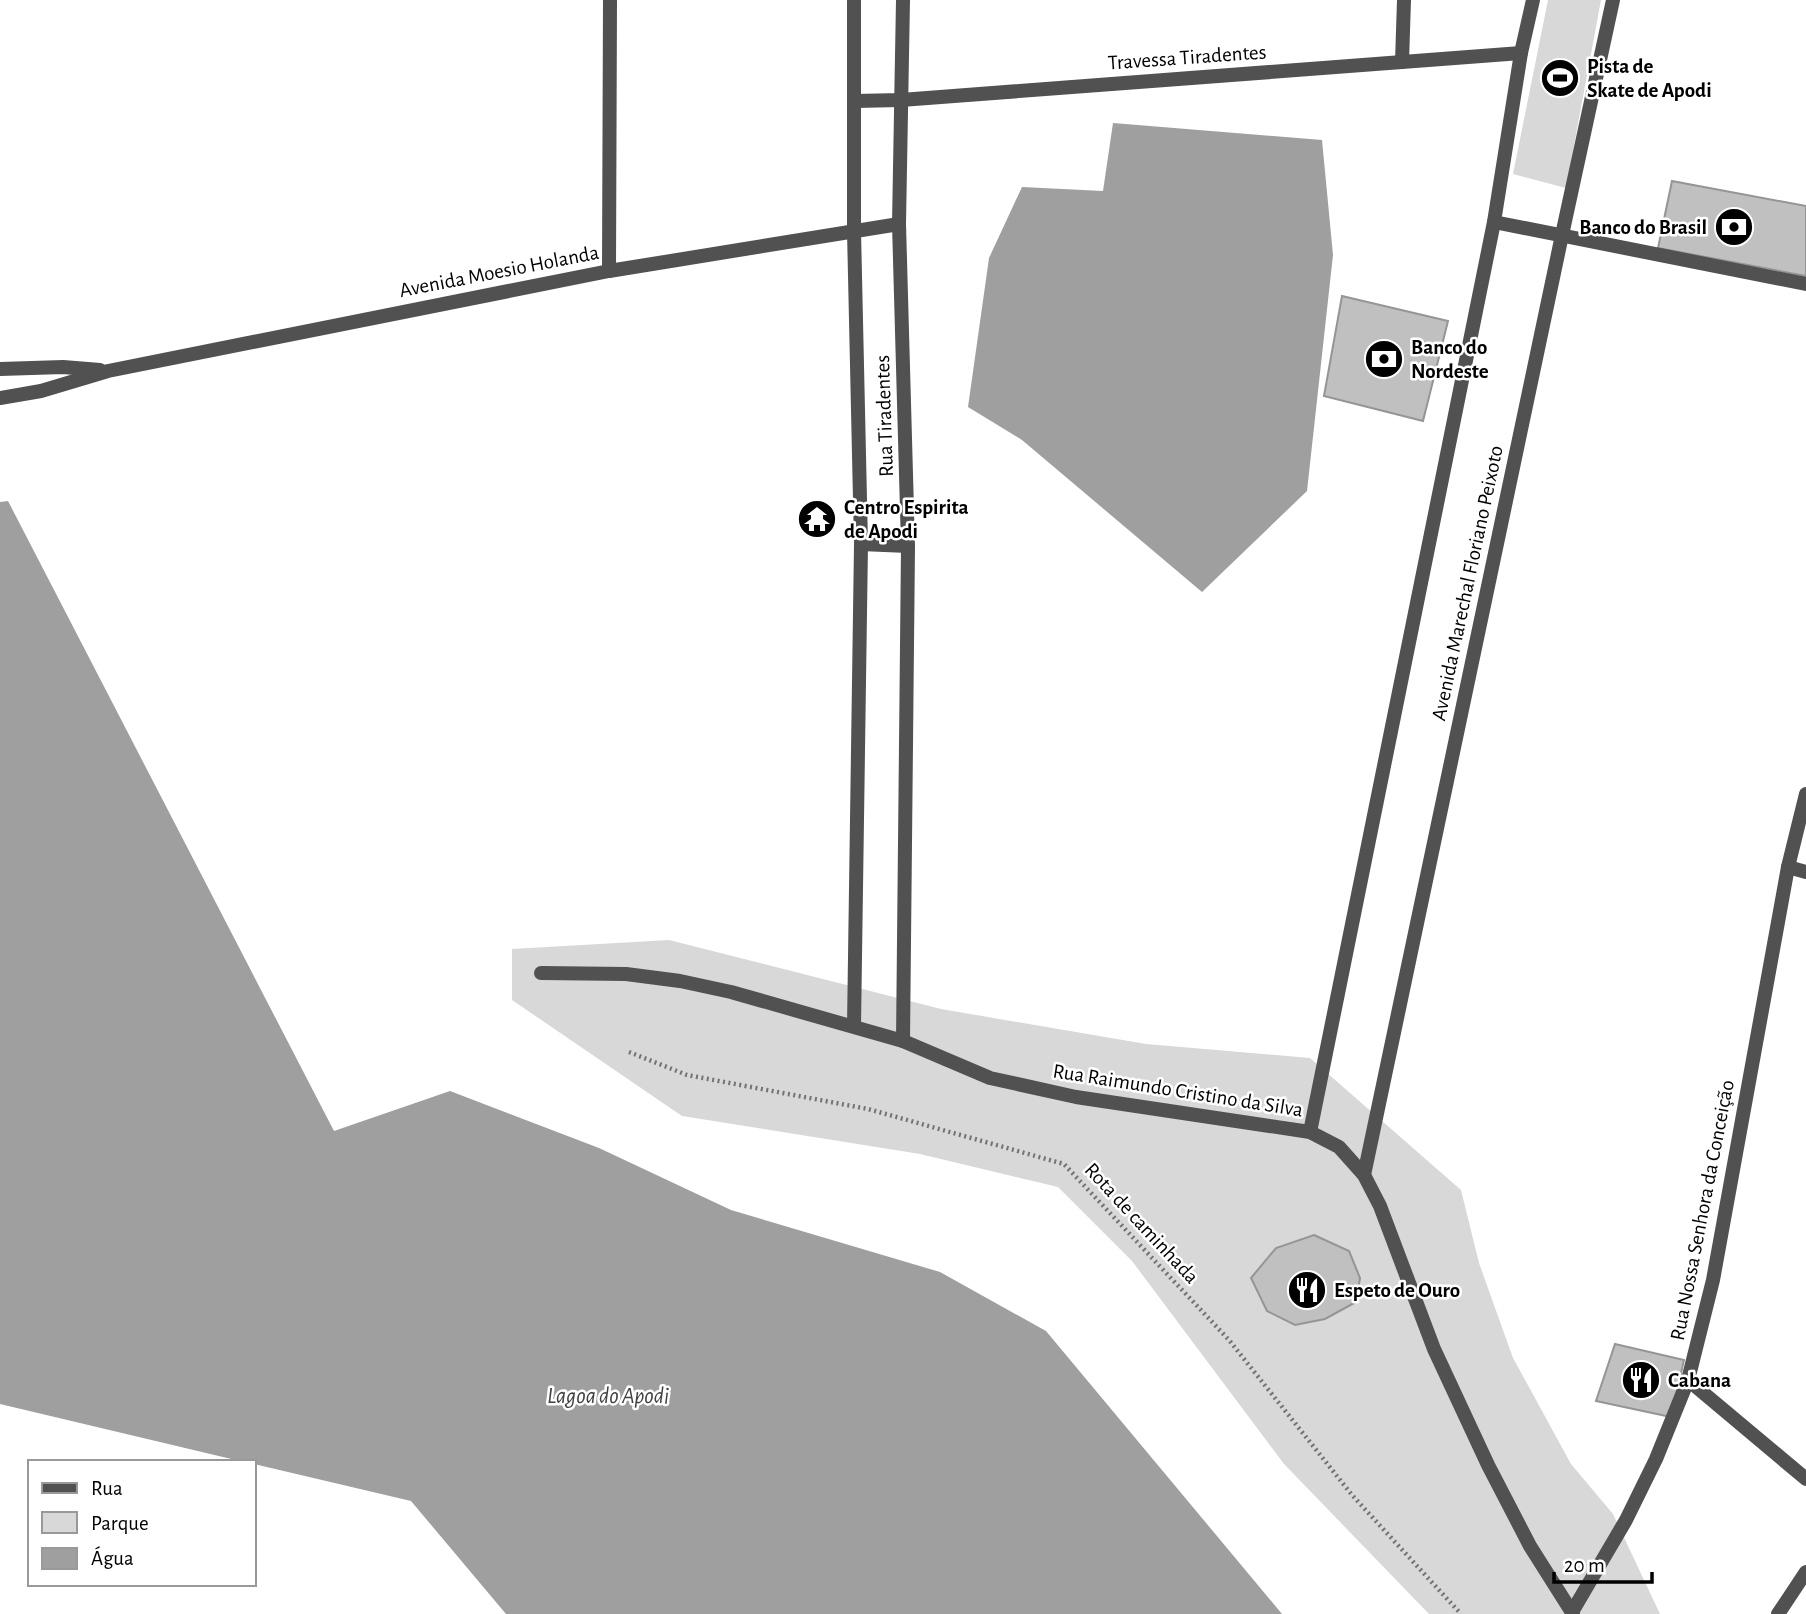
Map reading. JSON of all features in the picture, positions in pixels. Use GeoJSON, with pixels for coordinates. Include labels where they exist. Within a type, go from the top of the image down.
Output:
{"type":"FeatureCollection","features":[{"type":"Feature","properties":{"kind":"street"},"geometry":{"type":"LineString","coordinates":[[609,271],[610,0]]}},
{"type":"Feature","properties":{"kind":"street","name":"Rua Tiradentes"},"geometry":{"type":"LineString","coordinates":[[854,0],[854,231],[861,544],[854,1026]]}},
{"type":"Feature","properties":{"kind":"street","name":"Rua Tiradentes"},"geometry":{"type":"LineString","coordinates":[[903,0],[899,224],[908,546],[903,1041]]}},
{"type":"Feature","properties":{"kind":"street"},"geometry":{"type":"LineString","coordinates":[[1402,62],[1404,0]]}},
{"type":"Feature","properties":{"kind":"street","name":"Avenida Marechal Floriano Peixoto"},"geometry":{"type":"LineString","coordinates":[[1310,1132],[1494,222],[1521,53],[1533,0]]}},
{"type":"Feature","properties":{"kind":"street","name":"Avenida Marechal Floriano Peixoto"},"geometry":{"type":"LineString","coordinates":[[1364,1175],[1613,0]]}},
{"type":"Feature","properties":{"kind":"street","name":"Travessa Tiradentes"},"geometry":{"type":"LineString","coordinates":[[855,101],[901,100],[1521,53]]}},
{"type":"Feature","properties":{"kind":"street"},"geometry":{"type":"LineString","coordinates":[[1494,222],[1806,284]]}},
{"type":"Feature","properties":{"kind":"street","name":"Avenida Moesio Holanda"},"geometry":{"type":"LineString","coordinates":[[108,371],[609,271],[899,224]]}},
{"type":"Feature","properties":{"kind":"street"},"geometry":{"type":"LineString","coordinates":[[0,369],[63,368],[108,371]]}},
{"type":"Feature","properties":{"kind":"street"},"geometry":{"type":"LineString","coordinates":[[0,398],[41,391],[108,371]]}},
{"type":"Feature","properties":{"kind":"street"},"geometry":{"type":"LineString","coordinates":[[861,544],[908,546]]}},
{"type":"Feature","properties":{"kind":"street","name":"Rua Nossa Senhora da Conceição"},"geometry":{"type":"LineString","coordinates":[[1573,1613],[1626,1520],[1656,1458],[1688,1380],[1713,1280],[1788,867],[1806,793]]}},
{"type":"Feature","properties":{"kind":"street"},"geometry":{"type":"LineString","coordinates":[[1788,867],[1806,872]]}},
{"type":"Feature","properties":{"kind":"street","name":"Rua Raimundo Cristino da Silva"},"geometry":{"type":"LineString","coordinates":[[541,973],[626,974],[680,981],[731,992],[903,1041],[990,1078],[1063,1095],[1310,1132],[1339,1147],[1364,1175],[1380,1206],[1434,1349],[1488,1465],[1530,1546],[1573,1613]]}},
{"type":"Feature","properties":{"kind":"street"},"geometry":{"type":"LineString","coordinates":[[1688,1380],[1806,1479]]}},
{"type":"Feature","properties":{"kind":"street"},"geometry":{"type":"LineString","coordinates":[[1778,1614],[1806,1572]]}},
{"type":"Feature","properties":{"kind":"path","name":"Rota de caminhada"},"geometry":{"type":"LineString","coordinates":[[629,1052],[687,1074],[868,1109],[1064,1164],[1229,1340],[1352,1495],[1461,1614]]}},
{"type":"Feature","properties":{"kind":"green space","name":"Pista de Skate de Apodi"},"geometry":{"type":"Polygon","coordinates":[[[1548,0],[1601,0],[1566,188],[1513,174],[1548,0]]]}},
{"type":"Feature","properties":{"kind":"green space"},"geometry":{"type":"Polygon","coordinates":[[[669,940],[941,1009],[1146,1044],[1310,1058],[1461,1190],[1479,1263],[1513,1358],[1571,1464],[1613,1514],[1660,1614],[1429,1614],[1284,1464],[1132,1261],[1058,1187],[920,1154],[682,1116],[512,1000],[512,949],[669,940]]]}},
{"type":"Feature","properties":{"kind":"water"},"geometry":{"type":"Polygon","coordinates":[[[1113,123],[1322,140],[1333,255],[1307,491],[1202,592],[1022,440],[968,407],[989,258],[1022,187],[1103,191],[1113,123]]]}},
{"type":"Feature","properties":{"kind":"water","name":"Lagoa do Apodi"},"geometry":{"type":"Polygon","coordinates":[[[8,501],[334,1131],[450,1091],[599,1148],[731,1210],[940,1272],[1046,1331],[1282,1614],[506,1614],[411,1501],[256,1464],[256,1460],[236,1460],[0,1404],[0,502],[8,501]]]}},
{"type":"Feature","properties":{"kind":"building","name":"Banco do Brasil"},"geometry":{"type":"Polygon","coordinates":[[[1672,181],[1806,206],[1806,276],[1658,248],[1672,181]]]}},
{"type":"Feature","properties":{"kind":"building","name":"Banco do Nordeste"},"geometry":{"type":"Polygon","coordinates":[[[1342,296],[1448,321],[1423,421],[1324,396],[1342,296]]]}},
{"type":"Feature","properties":{"kind":"building","name":"Espeto de Ouro"},"geometry":{"type":"Polygon","coordinates":[[[1314,1235],[1349,1251],[1360,1278],[1356,1302],[1325,1319],[1295,1325],[1267,1311],[1251,1278],[1276,1248],[1314,1235]]]}},
{"type":"Feature","properties":{"kind":"building","name":"Cabana"},"geometry":{"type":"Polygon","coordinates":[[[1615,1344],[1684,1360],[1671,1417],[1596,1401],[1615,1344]]]}},
{"type":"Feature","properties":{"kind":"place","name":"Pista de Skate de Apodi"},"geometry":{"type":"Point","coordinates":[1560,78]}},
{"type":"Feature","properties":{"kind":"place","name":"Banco do Brasil"},"geometry":{"type":"Point","coordinates":[1734,227]}},
{"type":"Feature","properties":{"kind":"place","name":"Banco do Nordeste"},"geometry":{"type":"Point","coordinates":[1384,359]}},
{"type":"Feature","properties":{"kind":"place","name":"Centro Espirita de Apodi"},"geometry":{"type":"Point","coordinates":[817,519]}},
{"type":"Feature","properties":{"kind":"place","name":"Espeto de Ouro"},"geometry":{"type":"Point","coordinates":[1307,1290]}},
{"type":"Feature","properties":{"kind":"place","name":"Cabana"},"geometry":{"type":"Point","coordinates":[1641,1380]}}]}
